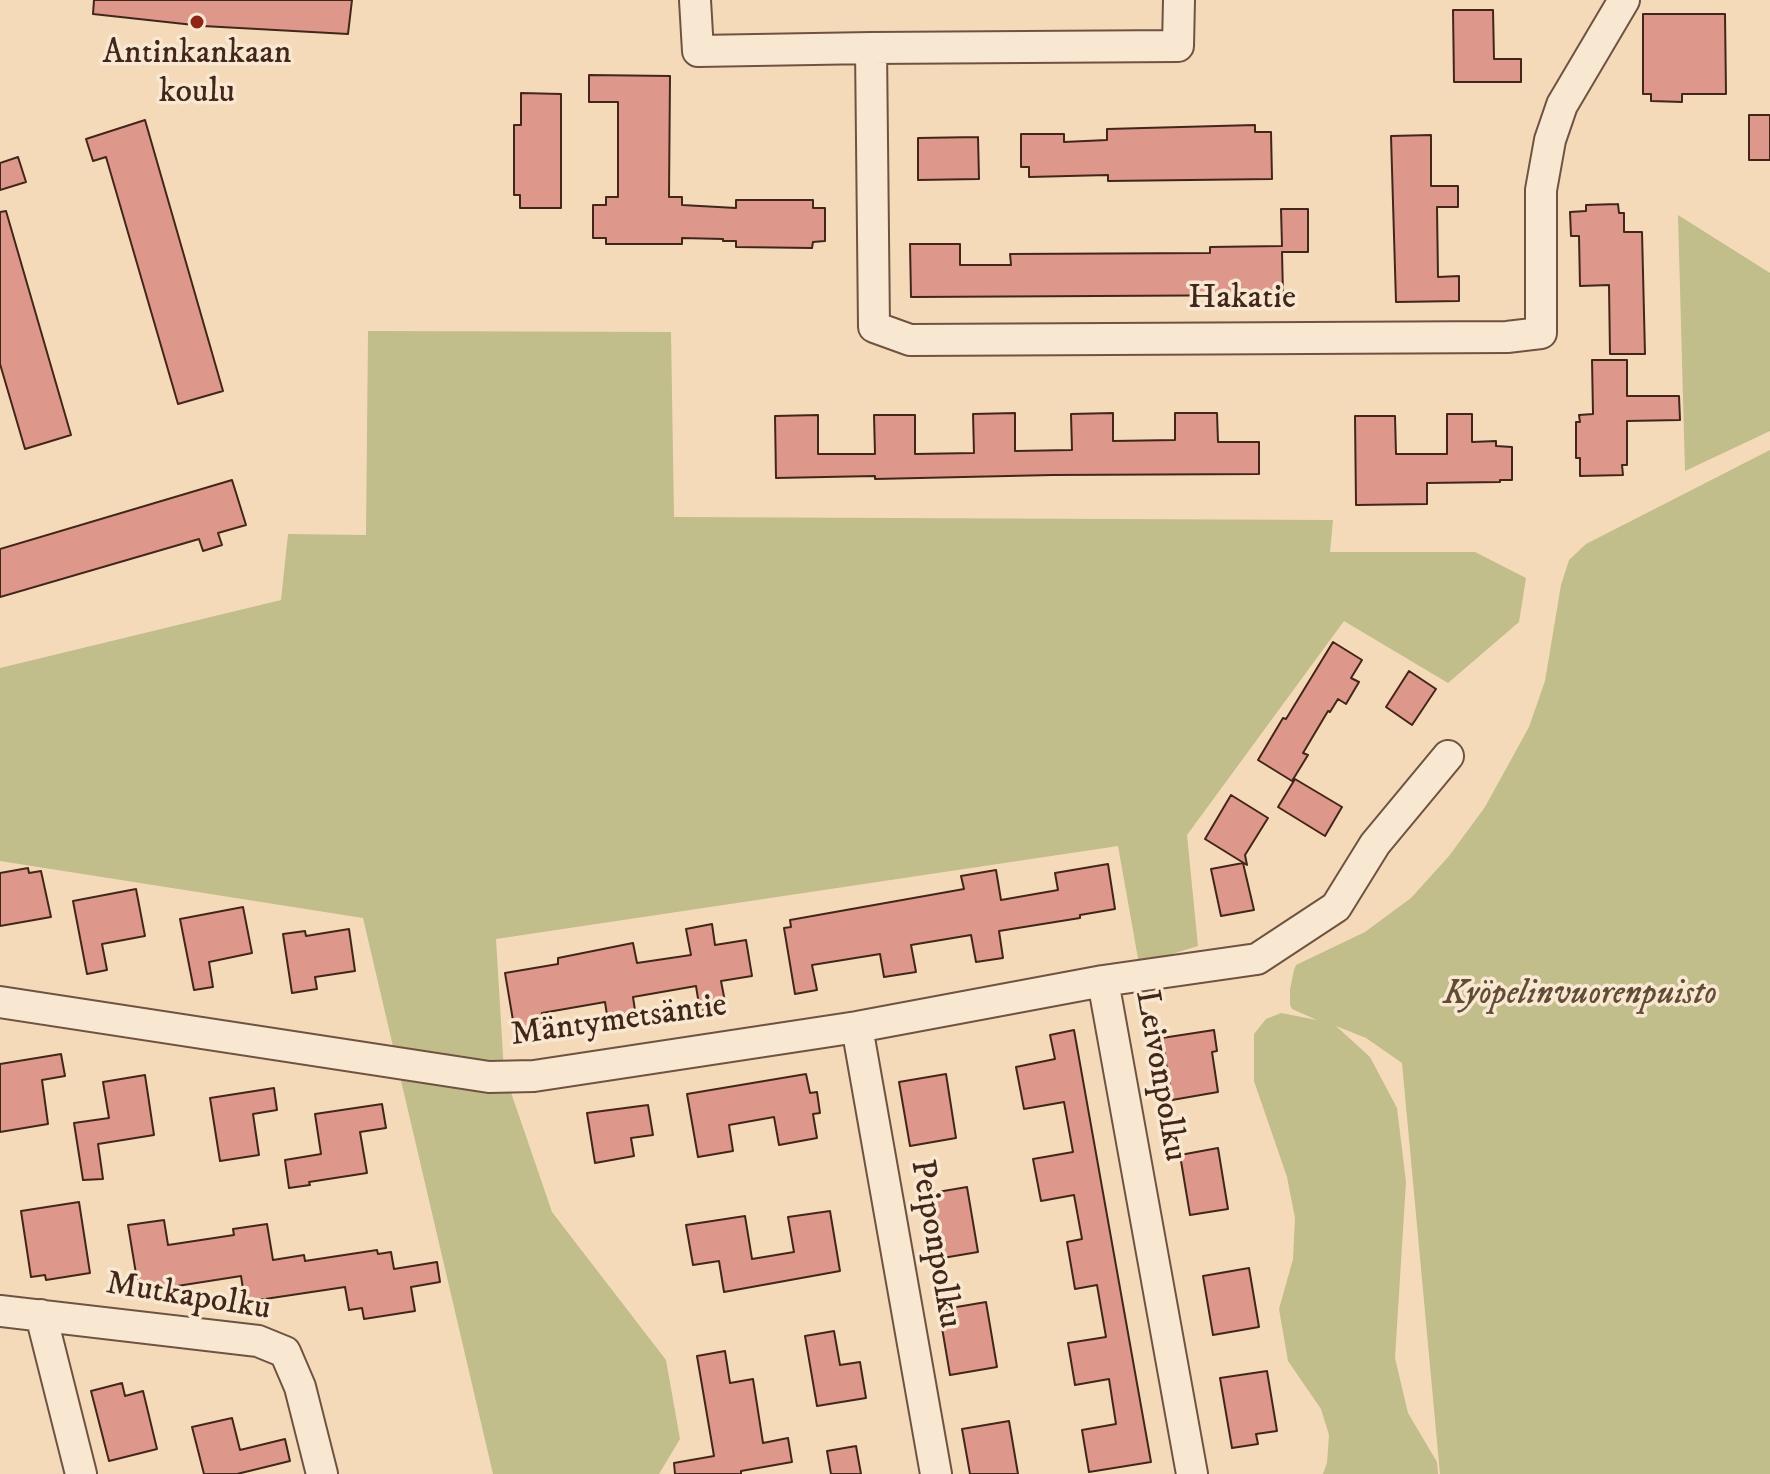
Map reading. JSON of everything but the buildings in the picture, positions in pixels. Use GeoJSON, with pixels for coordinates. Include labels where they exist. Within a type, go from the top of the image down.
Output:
{"type":"FeatureCollection","features":[{"type":"Feature","properties":{"kind":"street"},"geometry":{"type":"LineString","coordinates":[[695,0],[698,51],[1178,46],[1179,0]]}},
{"type":"Feature","properties":{"kind":"street","name":"Hakatie"},"geometry":{"type":"LineString","coordinates":[[871,48],[874,327],[910,340],[1507,337],[1541,333],[1541,190],[1550,140],[1562,105],[1624,0]]}},
{"type":"Feature","properties":{"kind":"street","name":"Leivonpolku"},"geometry":{"type":"LineString","coordinates":[[1192,1474],[1103,981],[1257,959],[1336,907],[1375,844],[1448,756]]}},
{"type":"Feature","properties":{"kind":"street","name":"Mäntymetsäntie"},"geometry":{"type":"LineString","coordinates":[[0,1002],[489,1077],[534,1076],[857,1027],[1103,981]]}},
{"type":"Feature","properties":{"kind":"street","name":"Peiponpolku"},"geometry":{"type":"LineString","coordinates":[[857,1027],[936,1474]]}},
{"type":"Feature","properties":{"kind":"street","name":"Mutkapolku"},"geometry":{"type":"LineString","coordinates":[[0,1311],[258,1341],[285,1352],[300,1387],[322,1474]]}},
{"type":"Feature","properties":{"kind":"street"},"geometry":{"type":"LineString","coordinates":[[41,1315],[81,1474]]}},
{"type":"Feature","properties":{"kind":"green space"},"geometry":{"type":"Polygon","coordinates":[[[1678,215],[1770,273],[1770,431],[1685,471],[1678,215]]]}},
{"type":"Feature","properties":{"kind":"green space"},"geometry":{"type":"Polygon","coordinates":[[[368,331],[671,332],[674,517],[1333,520],[1330,552],[1475,552],[1526,578],[1519,622],[1448,683],[1344,621],[1187,835],[1198,946],[1139,964],[1118,846],[496,939],[504,1072],[552,1212],[666,1360],[680,1439],[659,1474],[493,1474],[363,918],[0,861],[0,668],[281,600],[288,534],[366,535],[368,331]]]}},
{"type":"Feature","properties":{"kind":"green space","name":"Kyöpelinvuorenpuisto"},"geometry":{"type":"Polygon","coordinates":[[[1770,450],[1770,1474],[1440,1474],[1402,1063],[1366,1038],[1336,1026],[1370,1057],[1397,1108],[1406,1182],[1395,1358],[1408,1413],[1437,1462],[1438,1474],[1323,1474],[1329,1435],[1321,1409],[1288,1361],[1279,1309],[1293,1259],[1295,1218],[1287,1177],[1254,1081],[1254,1034],[1266,1019],[1281,1013],[1317,1020],[1292,1009],[1290,1005],[1296,965],[1365,932],[1411,898],[1449,856],[1485,807],[1529,727],[1545,681],[1561,585],[1569,560],[1586,544],[1770,450]]]}},
{"type":"Feature","properties":{"kind":"place","name":"Antinkankaan koulu"},"geometry":{"type":"Point","coordinates":[197,22]}}]}
